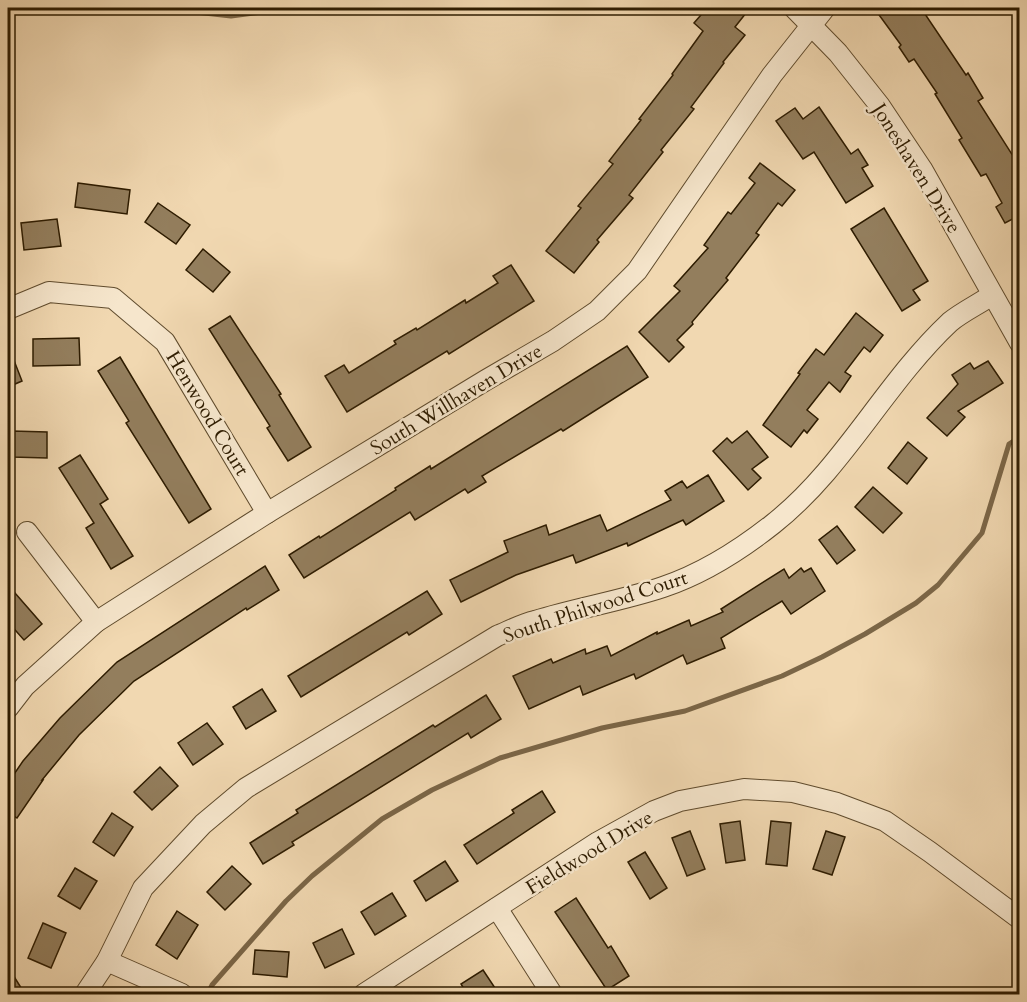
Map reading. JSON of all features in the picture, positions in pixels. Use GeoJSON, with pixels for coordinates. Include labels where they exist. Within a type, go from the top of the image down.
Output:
{"type":"FeatureCollection","features":[{"type":"Feature","properties":{"kind":"street","name":"Joneshaven Drive"},"geometry":{"type":"LineString","coordinates":[[794,8],[838,53],[886,115],[922,168],[1020,343]]}},
{"type":"Feature","properties":{"kind":"street","name":"South Willhaven Drive"},"geometry":{"type":"LineString","coordinates":[[8,708],[25,686],[96,622],[267,513],[554,341],[597,312],[637,271],[772,75],[825,8]]}},
{"type":"Feature","properties":{"kind":"street","name":"Henwood Court"},"geometry":{"type":"LineString","coordinates":[[8,309],[49,292],[113,298],[165,342],[267,513]]}},
{"type":"Feature","properties":{"kind":"street","name":"South Philwood Court"},"geometry":{"type":"LineString","coordinates":[[85,994],[107,961],[143,888],[203,824],[246,788],[497,636],[532,621],[663,587],[699,572],[738,549],[772,525],[802,499],[850,444],[902,375],[952,320],[992,296]]}},
{"type":"Feature","properties":{"kind":"street"},"geometry":{"type":"LineString","coordinates":[[27,532],[96,622]]}},
{"type":"Feature","properties":{"kind":"street","name":"Fieldwood Drive"},"geometry":{"type":"LineString","coordinates":[[364,994],[598,842],[654,811],[680,801],[744,789],[793,792],[837,803],[885,821],[1020,919]]}},
{"type":"Feature","properties":{"kind":"street"},"geometry":{"type":"LineString","coordinates":[[497,908],[552,994]]}},
{"type":"Feature","properties":{"kind":"street"},"geometry":{"type":"LineString","coordinates":[[107,961],[182,994]]}},
{"type":"Feature","properties":{"kind":"building"},"geometry":{"type":"Polygon","coordinates":[[[707,8],[750,8],[735,27],[745,35],[691,107],[694,109],[661,150],[663,152],[629,195],[633,198],[597,240],[599,242],[574,273],[546,251],[581,208],[578,206],[613,164],[609,161],[641,120],[639,119],[703,31],[694,23],[707,8]]]}},
{"type":"Feature","properties":{"kind":"building"},"geometry":{"type":"Polygon","coordinates":[[[874,8],[921,8],[966,75],[968,73],[983,98],[978,101],[1020,167],[1020,215],[1005,223],[996,207],[1002,203],[986,174],[981,176],[959,140],[962,138],[935,94],[937,93],[914,59],[909,62],[899,47],[901,45],[874,8]]]}},
{"type":"Feature","properties":{"kind":"building"},"geometry":{"type":"Polygon","coordinates":[[[819,107],[851,154],[858,149],[868,165],[862,168],[873,186],[846,203],[814,152],[803,159],[776,121],[795,108],[803,119],[819,107]]]}},
{"type":"Feature","properties":{"kind":"building"},"geometry":{"type":"Polygon","coordinates":[[[760,163],[795,190],[782,206],[778,203],[756,233],[759,235],[726,278],[728,280],[692,322],[693,324],[677,340],[684,347],[669,362],[639,332],[680,291],[674,286],[708,248],[704,245],[728,212],[731,214],[755,183],[749,178],[760,163]]]}},
{"type":"Feature","properties":{"kind":"building"},"geometry":{"type":"Polygon","coordinates":[[[78,183],[130,190],[127,214],[75,207],[78,183]]]}},
{"type":"Feature","properties":{"kind":"building"},"geometry":{"type":"Polygon","coordinates":[[[158,203],[190,225],[176,244],[145,222],[158,203]]]}},
{"type":"Feature","properties":{"kind":"building"},"geometry":{"type":"Polygon","coordinates":[[[884,208],[928,281],[913,290],[920,300],[902,311],[851,229],[884,208]]]}},
{"type":"Feature","properties":{"kind":"building"},"geometry":{"type":"Polygon","coordinates":[[[57,219],[61,246],[24,250],[21,223],[57,219]]]}},
{"type":"Feature","properties":{"kind":"building"},"geometry":{"type":"Polygon","coordinates":[[[203,249],[230,272],[213,292],[186,270],[203,249]]]}},
{"type":"Feature","properties":{"kind":"building"},"geometry":{"type":"Polygon","coordinates":[[[511,265],[534,301],[449,354],[447,351],[347,412],[325,376],[344,365],[349,373],[396,344],[394,341],[416,328],[417,330],[465,300],[466,303],[498,283],[493,276],[511,265]]]}},
{"type":"Feature","properties":{"kind":"building"},"geometry":{"type":"Polygon","coordinates":[[[856,313],[883,335],[870,352],[864,347],[845,372],[851,376],[840,392],[829,382],[807,410],[818,419],[807,433],[804,430],[791,447],[763,425],[816,349],[824,355],[856,313]]]}},
{"type":"Feature","properties":{"kind":"building"},"geometry":{"type":"Polygon","coordinates":[[[230,316],[281,394],[279,395],[311,447],[288,461],[267,428],[270,426],[209,329],[230,316]]]}},
{"type":"Feature","properties":{"kind":"building"},"geometry":{"type":"Polygon","coordinates":[[[79,338],[80,365],[33,366],[33,339],[79,338]]]}},
{"type":"Feature","properties":{"kind":"building"},"geometry":{"type":"Polygon","coordinates":[[[8,345],[22,381],[8,387],[8,345]]]}},
{"type":"Feature","properties":{"kind":"building"},"geometry":{"type":"Polygon","coordinates":[[[627,346],[648,377],[563,431],[561,429],[482,476],[486,482],[468,493],[465,489],[415,520],[410,512],[304,578],[289,555],[319,536],[320,538],[430,466],[431,469],[627,346]]]}},
{"type":"Feature","properties":{"kind":"building"},"geometry":{"type":"Polygon","coordinates":[[[120,357],[211,509],[189,523],[126,423],[129,421],[98,371],[120,357]]]}},
{"type":"Feature","properties":{"kind":"building"},"geometry":{"type":"Polygon","coordinates":[[[988,361],[1003,383],[958,411],[965,417],[947,436],[927,418],[958,384],[952,375],[970,363],[974,369],[988,361]]]}},
{"type":"Feature","properties":{"kind":"building"},"geometry":{"type":"Polygon","coordinates":[[[12,431],[47,432],[47,458],[12,457],[12,431]]]}},
{"type":"Feature","properties":{"kind":"building"},"geometry":{"type":"Polygon","coordinates":[[[747,431],[768,457],[752,469],[761,478],[748,490],[713,451],[727,438],[732,443],[747,431]]]}},
{"type":"Feature","properties":{"kind":"building"},"geometry":{"type":"Polygon","coordinates":[[[908,442],[927,458],[907,484],[888,468],[908,442]]]}},
{"type":"Feature","properties":{"kind":"building"},"geometry":{"type":"Polygon","coordinates":[[[80,455],[108,499],[100,504],[133,556],[111,569],[86,528],[94,523],[59,468],[80,455]]]}},
{"type":"Feature","properties":{"kind":"building"},"geometry":{"type":"Polygon","coordinates":[[[708,475],[724,501],[686,525],[683,520],[628,546],[627,543],[576,563],[573,555],[516,575],[461,602],[450,580],[508,552],[504,541],[546,525],[549,535],[600,515],[607,531],[671,500],[665,491],[682,481],[687,488],[708,475]]]}},
{"type":"Feature","properties":{"kind":"building"},"geometry":{"type":"Polygon","coordinates":[[[873,487],[902,513],[883,533],[855,507],[873,487]]]}},
{"type":"Feature","properties":{"kind":"building"},"geometry":{"type":"Polygon","coordinates":[[[837,526],[855,550],[837,564],[819,540],[837,526]]]}},
{"type":"Feature","properties":{"kind":"building"},"geometry":{"type":"Polygon","coordinates":[[[265,566],[279,590],[247,610],[246,608],[134,681],[79,735],[42,780],[17,818],[8,812],[8,783],[23,761],[60,718],[117,662],[265,566]]]}},
{"type":"Feature","properties":{"kind":"building"},"geometry":{"type":"Polygon","coordinates":[[[801,568],[804,572],[811,568],[825,591],[791,614],[782,601],[721,638],[725,648],[687,664],[683,655],[636,679],[634,674],[583,695],[580,686],[529,709],[513,676],[551,659],[553,663],[585,649],[586,654],[607,646],[611,656],[657,632],[657,634],[689,620],[691,626],[723,612],[721,609],[784,569],[789,578],[801,568]]]}},
{"type":"Feature","properties":{"kind":"building"},"geometry":{"type":"Polygon","coordinates":[[[8,585],[42,624],[24,640],[8,622],[8,585]]]}},
{"type":"Feature","properties":{"kind":"building"},"geometry":{"type":"Polygon","coordinates":[[[427,591],[442,614],[409,635],[407,632],[301,697],[288,676],[427,591]]]}},
{"type":"Feature","properties":{"kind":"building"},"geometry":{"type":"Polygon","coordinates":[[[262,689],[276,711],[246,729],[233,707],[262,689]]]}},
{"type":"Feature","properties":{"kind":"building"},"geometry":{"type":"Polygon","coordinates":[[[486,695],[501,719],[471,738],[468,733],[292,842],[294,845],[263,864],[250,843],[298,813],[296,810],[486,695]]]}},
{"type":"Feature","properties":{"kind":"building"},"geometry":{"type":"Polygon","coordinates":[[[207,723],[223,744],[193,765],[178,743],[207,723]]]}},
{"type":"Feature","properties":{"kind":"building"},"geometry":{"type":"Polygon","coordinates":[[[160,767],[178,786],[152,810],[134,792],[160,767]]]}},
{"type":"Feature","properties":{"kind":"building"},"geometry":{"type":"Polygon","coordinates":[[[542,791],[555,812],[477,864],[464,845],[514,813],[512,810],[542,791]]]}},
{"type":"Feature","properties":{"kind":"building"},"geometry":{"type":"Polygon","coordinates":[[[112,813],[133,827],[114,856],[93,842],[112,813]]]}},
{"type":"Feature","properties":{"kind":"building"},"geometry":{"type":"Polygon","coordinates":[[[740,821],[745,860],[726,863],[720,824],[740,821]]]}},
{"type":"Feature","properties":{"kind":"building"},"geometry":{"type":"Polygon","coordinates":[[[771,821],[791,823],[787,866],[766,864],[771,821]]]}},
{"type":"Feature","properties":{"kind":"building"},"geometry":{"type":"Polygon","coordinates":[[[690,831],[705,869],[687,876],[672,838],[690,831]]]}},
{"type":"Feature","properties":{"kind":"building"},"geometry":{"type":"Polygon","coordinates":[[[826,831],[845,837],[832,875],[813,869],[826,831]]]}},
{"type":"Feature","properties":{"kind":"building"},"geometry":{"type":"Polygon","coordinates":[[[645,852],[667,888],[650,899],[628,862],[645,852]]]}},
{"type":"Feature","properties":{"kind":"building"},"geometry":{"type":"Polygon","coordinates":[[[445,861],[458,881],[426,901],[414,881],[445,861]]]}},
{"type":"Feature","properties":{"kind":"building"},"geometry":{"type":"Polygon","coordinates":[[[232,866],[251,884],[225,910],[207,892],[232,866]]]}},
{"type":"Feature","properties":{"kind":"building"},"geometry":{"type":"Polygon","coordinates":[[[75,868],[97,881],[80,909],[58,896],[75,868]]]}},
{"type":"Feature","properties":{"kind":"building"},"geometry":{"type":"Polygon","coordinates":[[[392,893],[406,916],[375,935],[361,912],[392,893]]]}},
{"type":"Feature","properties":{"kind":"building"},"geometry":{"type":"Polygon","coordinates":[[[576,898],[608,948],[611,946],[629,976],[607,990],[555,912],[576,898]]]}},
{"type":"Feature","properties":{"kind":"building"},"geometry":{"type":"Polygon","coordinates":[[[177,911],[198,925],[177,959],[156,945],[177,911]]]}},
{"type":"Feature","properties":{"kind":"building"},"geometry":{"type":"Polygon","coordinates":[[[43,923],[66,933],[51,968],[28,958],[43,923]]]}},
{"type":"Feature","properties":{"kind":"building"},"geometry":{"type":"Polygon","coordinates":[[[342,929],[354,954],[325,968],[313,943],[342,929]]]}},
{"type":"Feature","properties":{"kind":"building"},"geometry":{"type":"Polygon","coordinates":[[[255,950],[289,952],[287,977],[253,974],[255,950]]]}},
{"type":"Feature","properties":{"kind":"building"},"geometry":{"type":"Polygon","coordinates":[[[8,967],[25,994],[8,994],[8,967]]]}},
{"type":"Feature","properties":{"kind":"building"},"geometry":{"type":"Polygon","coordinates":[[[483,970],[499,994],[467,994],[461,984],[483,970]]]}},
{"type":"Feature","properties":{"kind":"waterway"},"geometry":{"type":"LineString","coordinates":[[160,8],[231,16],[293,8]]}},
{"type":"Feature","properties":{"kind":"waterway"},"geometry":{"type":"LineString","coordinates":[[209,991],[286,901],[312,876],[382,819],[432,790],[500,758],[602,728],[685,711],[782,676],[865,634],[916,603],[938,585],[982,533],[1009,444],[1020,437]]}}]}
